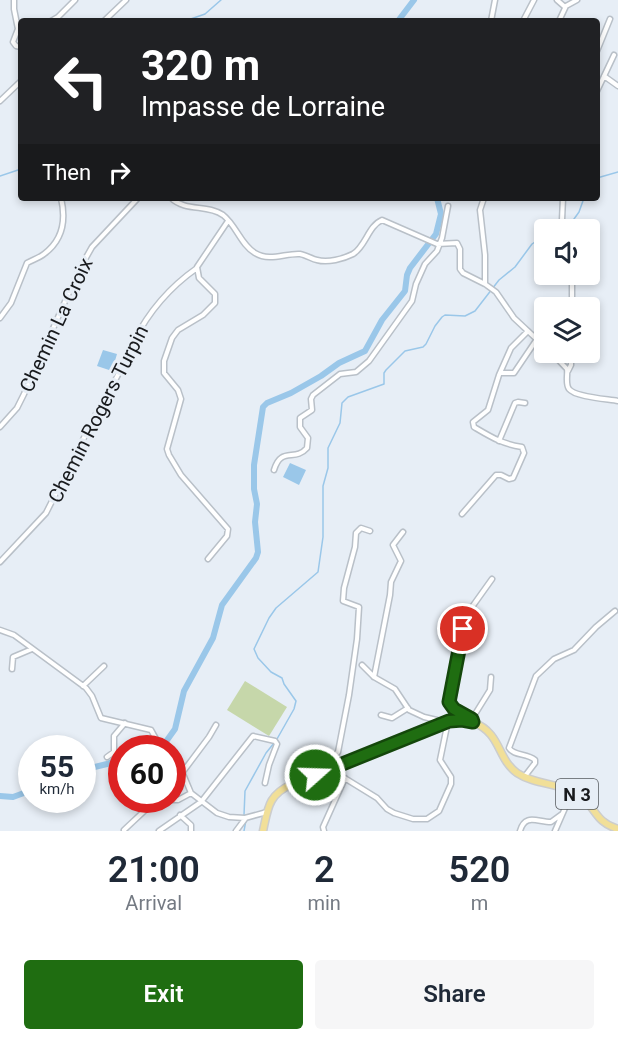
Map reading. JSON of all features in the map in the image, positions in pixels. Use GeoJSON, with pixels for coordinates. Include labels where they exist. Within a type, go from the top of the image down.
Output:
{"type":"FeatureCollection","features":[{"type":"Feature","properties":{"kind":"main road"},"geometry":{"type":"LineString","coordinates":[[263,831],[271,799],[277,792],[331,765],[357,759],[444,723],[472,721]]}},
{"type":"Feature","properties":{"kind":"main road","name":"N 3"},"geometry":{"type":"LineString","coordinates":[[472,721],[491,733],[508,764],[518,773],[572,791],[587,802],[601,822],[618,830]]}},
{"type":"Feature","properties":{"kind":"street"},"geometry":{"type":"LineString","coordinates":[[14,0],[18,25]]}},
{"type":"Feature","properties":{"kind":"street"},"geometry":{"type":"LineString","coordinates":[[56,18],[75,0]]}},
{"type":"Feature","properties":{"kind":"street"},"geometry":{"type":"LineString","coordinates":[[107,18],[126,0]]}},
{"type":"Feature","properties":{"kind":"street"},"geometry":{"type":"LineString","coordinates":[[492,18],[495,0]]}},
{"type":"Feature","properties":{"kind":"street"},"geometry":{"type":"LineString","coordinates":[[525,18],[534,0]]}},
{"type":"Feature","properties":{"kind":"street"},"geometry":{"type":"LineString","coordinates":[[560,18],[562,3],[577,0]]}},
{"type":"Feature","properties":{"kind":"street"},"geometry":{"type":"LineString","coordinates":[[600,44],[610,19]]}},
{"type":"Feature","properties":{"kind":"street"},"geometry":{"type":"LineString","coordinates":[[18,34],[13,42],[18,46]]}},
{"type":"Feature","properties":{"kind":"street"},"geometry":{"type":"LineString","coordinates":[[600,85],[614,55]]}},
{"type":"Feature","properties":{"kind":"street"},"geometry":{"type":"LineString","coordinates":[[604,76],[618,86]]}},
{"type":"Feature","properties":{"kind":"street"},"geometry":{"type":"LineString","coordinates":[[0,101],[18,84]]}},
{"type":"Feature","properties":{"kind":"street"},"geometry":{"type":"LineString","coordinates":[[0,318],[11,303],[27,263],[44,254],[61,233],[64,214],[62,201]]}},
{"type":"Feature","properties":{"kind":"street","name":"Chemin La Croix"},"geometry":{"type":"LineString","coordinates":[[0,427],[17,408],[79,270],[92,247],[135,201]]}},
{"type":"Feature","properties":{"kind":"street"},"geometry":{"type":"LineString","coordinates":[[176,201],[184,206],[219,213],[251,250],[267,257],[301,254],[315,260],[331,261],[355,252],[362,246],[375,224],[382,220],[436,244],[452,242],[458,244],[461,271],[491,287],[508,310],[534,336]]}},
{"type":"Feature","properties":{"kind":"street"},"geometry":{"type":"LineString","coordinates":[[483,201],[480,210],[485,255],[484,284]]}},
{"type":"Feature","properties":{"kind":"street"},"geometry":{"type":"LineString","coordinates":[[562,219],[563,201]]}},
{"type":"Feature","properties":{"kind":"street"},"geometry":{"type":"LineString","coordinates":[[274,470],[280,457],[301,453],[307,448],[308,438],[300,427],[300,418],[312,410],[313,395],[340,374],[356,372],[369,361],[412,301],[416,284],[425,264],[437,251],[436,244],[448,206]]}},
{"type":"Feature","properties":{"kind":"street","name":"Chemin Rogers Turpin"},"geometry":{"type":"LineString","coordinates":[[0,562],[46,513],[104,398],[115,386],[133,343],[147,318],[170,289],[197,267],[228,221]]}},
{"type":"Feature","properties":{"kind":"street"},"geometry":{"type":"LineString","coordinates":[[197,267],[200,278],[215,294],[215,303],[203,315],[182,326],[174,334],[163,368],[164,373],[180,393],[181,399],[168,441],[169,456],[180,475],[228,529],[227,536],[208,559]]}},
{"type":"Feature","properties":{"kind":"street"},"geometry":{"type":"LineString","coordinates":[[462,514],[496,475],[501,474],[509,480],[513,478],[524,453],[524,449],[499,441],[474,427],[473,422],[488,410],[511,348],[528,331]]}},
{"type":"Feature","properties":{"kind":"street"},"geometry":{"type":"LineString","coordinates":[[500,373],[514,373],[534,343]]}},
{"type":"Feature","properties":{"kind":"street"},"geometry":{"type":"LineString","coordinates":[[563,363],[568,371]]}},
{"type":"Feature","properties":{"kind":"street"},"geometry":{"type":"LineString","coordinates":[[571,363],[567,386],[570,390],[579,394],[618,401]]}},
{"type":"Feature","properties":{"kind":"street"},"geometry":{"type":"LineString","coordinates":[[499,441],[515,403],[525,403]]}},
{"type":"Feature","properties":{"kind":"street"},"geometry":{"type":"LineString","coordinates":[[362,665],[374,677],[395,689],[408,708],[424,717],[441,720],[447,726],[440,760],[451,777],[451,784],[439,811],[434,816],[421,820],[394,813],[377,798],[345,778],[327,758],[338,752],[357,639],[359,607],[343,601],[344,588],[354,553],[356,533],[361,528],[370,531]]}},
{"type":"Feature","properties":{"kind":"street"},"geometry":{"type":"LineString","coordinates":[[374,677],[391,582],[401,561],[393,545],[403,532]]}},
{"type":"Feature","properties":{"kind":"street"},"geometry":{"type":"LineString","coordinates":[[491,677],[490,690],[472,721],[450,704],[449,698],[467,614],[492,579]]}},
{"type":"Feature","properties":{"kind":"street"},"geometry":{"type":"LineString","coordinates":[[525,776],[535,760],[528,755],[513,752],[509,748],[536,676],[554,659],[574,650],[615,611]]}},
{"type":"Feature","properties":{"kind":"street"},"geometry":{"type":"LineString","coordinates":[[0,630],[14,635],[83,686],[93,696],[100,718],[151,730],[154,735]]}},
{"type":"Feature","properties":{"kind":"street"},"geometry":{"type":"LineString","coordinates":[[12,669],[13,657],[32,649]]}},
{"type":"Feature","properties":{"kind":"street"},"geometry":{"type":"LineString","coordinates":[[83,686],[104,666]]}},
{"type":"Feature","properties":{"kind":"street"},"geometry":{"type":"LineString","coordinates":[[381,715],[392,718],[408,708]]}},
{"type":"Feature","properties":{"kind":"street"},"geometry":{"type":"LineString","coordinates":[[107,757],[114,752],[113,738],[125,723]]}},
{"type":"Feature","properties":{"kind":"street"},"geometry":{"type":"LineString","coordinates":[[186,767],[216,725]]}},
{"type":"Feature","properties":{"kind":"street"},"geometry":{"type":"LineString","coordinates":[[159,831],[201,802],[253,736],[275,741],[277,744],[265,783]]}},
{"type":"Feature","properties":{"kind":"street"},"geometry":{"type":"LineString","coordinates":[[324,831],[323,827],[345,778]]}},
{"type":"Feature","properties":{"kind":"street"},"geometry":{"type":"LineString","coordinates":[[186,782],[190,793],[224,816],[245,818],[267,812]]}},
{"type":"Feature","properties":{"kind":"street"},"geometry":{"type":"LineString","coordinates":[[555,831],[572,791]]}},
{"type":"Feature","properties":{"kind":"street"},"geometry":{"type":"LineString","coordinates":[[186,795],[190,793]]}},
{"type":"Feature","properties":{"kind":"street"},"geometry":{"type":"LineString","coordinates":[[124,830],[142,813]]}},
{"type":"Feature","properties":{"kind":"street"},"geometry":{"type":"LineString","coordinates":[[520,831],[523,822],[528,819],[551,822],[562,814]]}},
{"type":"Feature","properties":{"kind":"street"},"geometry":{"type":"LineString","coordinates":[[180,815],[191,825],[191,831]]}},
{"type":"Feature","properties":{"kind":"street"},"geometry":{"type":"LineString","coordinates":[[236,831],[245,818]]}},
{"type":"Feature","properties":{"kind":"green space"},"geometry":{"type":"Polygon","coordinates":[[[245,681],[287,707],[269,736],[227,710],[245,681]]]}},
{"type":"Feature","properties":{"kind":"water"},"geometry":{"type":"Polygon","coordinates":[[[103,350],[117,354],[112,371],[97,366],[103,350]]]}},
{"type":"Feature","properties":{"kind":"water"},"geometry":{"type":"Polygon","coordinates":[[[290,463],[306,470],[299,485],[283,477],[290,463]]]}},
{"type":"Feature","properties":{"kind":"waterway"},"geometry":{"type":"LineString","coordinates":[[194,18],[205,14],[221,0]]}},
{"type":"Feature","properties":{"kind":"waterway"},"geometry":{"type":"LineString","coordinates":[[400,18],[414,0]]}},
{"type":"Feature","properties":{"kind":"waterway"},"geometry":{"type":"LineString","coordinates":[[0,176],[18,170]]}},
{"type":"Feature","properties":{"kind":"waterway"},"geometry":{"type":"LineString","coordinates":[[600,177],[618,172]]}},
{"type":"Feature","properties":{"kind":"waterway"},"geometry":{"type":"LineString","coordinates":[[171,735],[175,729],[184,691],[213,638],[222,605],[258,552],[254,465],[263,407],[321,376],[339,363],[365,351],[382,320],[405,291],[410,268],[436,234],[441,214],[438,201]]}},
{"type":"Feature","properties":{"kind":"waterway"},"geometry":{"type":"LineString","coordinates":[[574,219],[583,201]]}},
{"type":"Feature","properties":{"kind":"waterway"},"geometry":{"type":"LineString","coordinates":[[277,739],[296,701],[282,678],[271,672],[258,658],[254,649],[276,608],[318,572],[323,537],[323,486],[328,468],[328,448],[340,423],[342,403],[348,397],[384,384],[386,370],[405,351],[423,347],[442,317],[445,315],[465,316],[475,311],[499,280],[515,267],[534,243]]}},
{"type":"Feature","properties":{"kind":"waterway"},"geometry":{"type":"LineString","coordinates":[[244,815],[245,791],[274,743]]}},
{"type":"Feature","properties":{"kind":"waterway"},"geometry":{"type":"LineString","coordinates":[[96,767],[108,764]]}},
{"type":"Feature","properties":{"kind":"waterway"},"geometry":{"type":"LineString","coordinates":[[0,796],[18,795]]}},
{"type":"Feature","properties":{"kind":"waterway"},"geometry":{"type":"LineString","coordinates":[[244,831],[246,820]]}},
{"type":"Feature","properties":{"kind":"route"},"geometry":{"type":"LineString","coordinates":[[315,775],[449,721],[473,722],[472,719],[454,709],[449,702],[463,629]]}}]}
